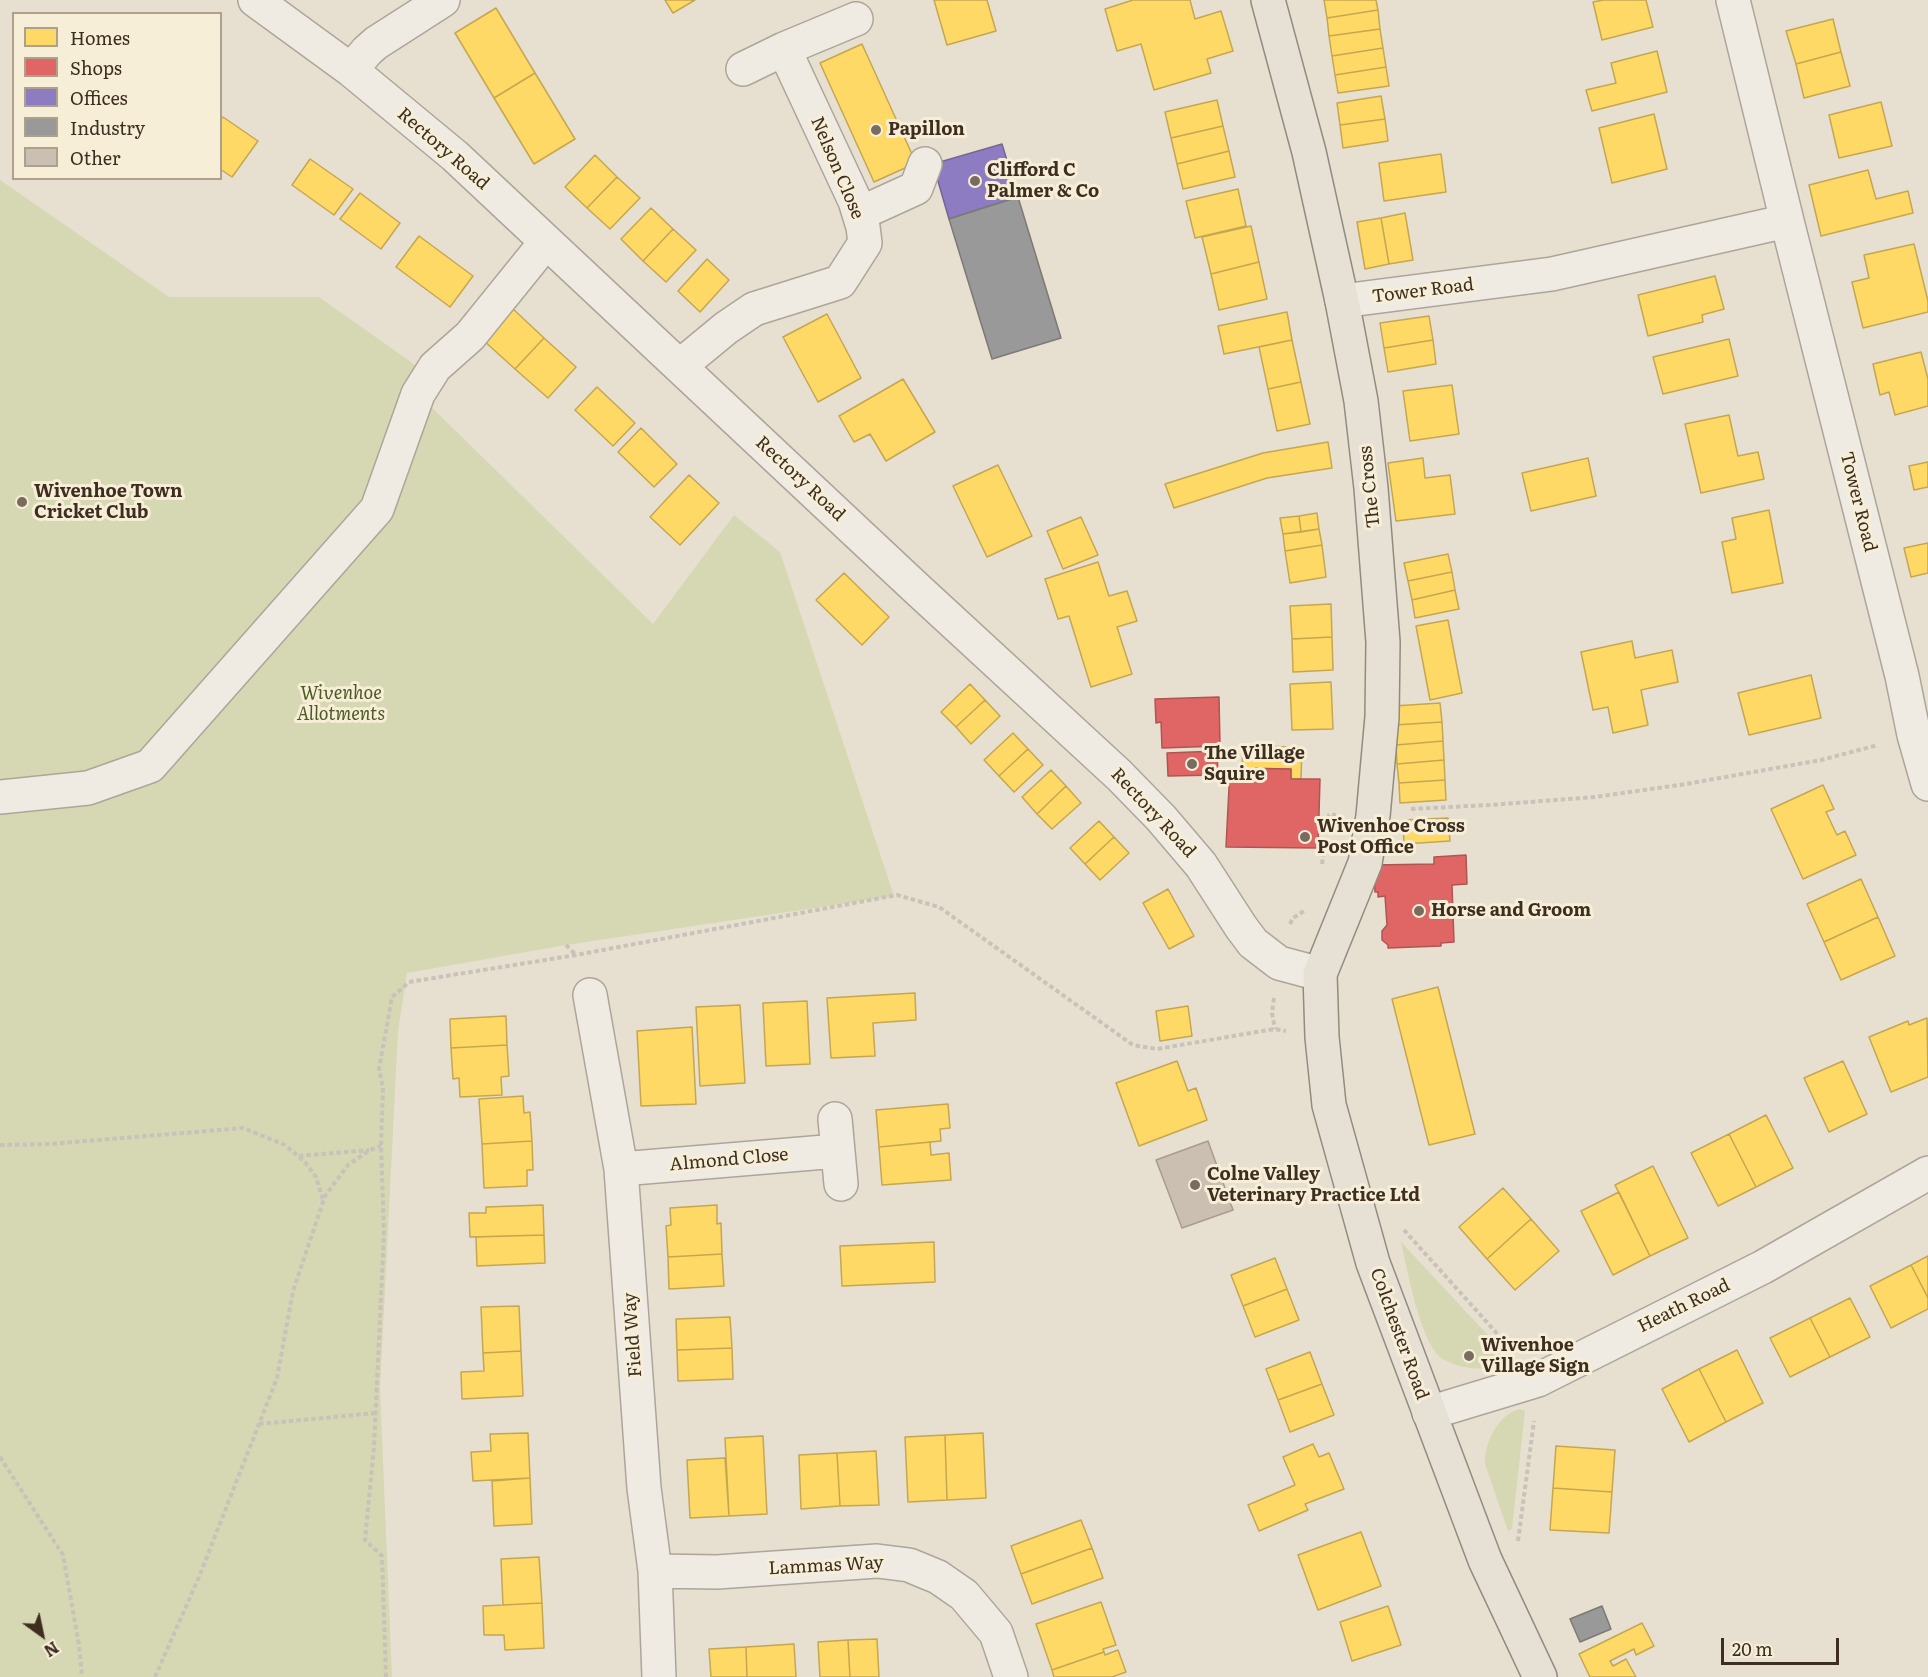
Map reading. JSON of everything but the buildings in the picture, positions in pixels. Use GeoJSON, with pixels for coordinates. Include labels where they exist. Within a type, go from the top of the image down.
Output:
{"type":"FeatureCollection","features":[{"type":"Feature","properties":{"kind":"main road","name":"The Cross"},"geometry":{"type":"LineString","coordinates":[[1268,0],[1309,153],[1342,301],[1361,401],[1382,620],[1382,717],[1373,816],[1365,863],[1320,974]]}},
{"type":"Feature","properties":{"kind":"main road","name":"Colchester Road"},"geometry":{"type":"LineString","coordinates":[[1320,974],[1322,1037],[1329,1105],[1373,1263],[1485,1560],[1540,1677]]}},
{"type":"Feature","properties":{"kind":"street","name":"Rectory Road"},"geometry":{"type":"LineString","coordinates":[[255,0],[351,70],[455,156],[1119,775],[1161,818],[1200,865],[1253,943],[1279,963],[1320,974]]}},
{"type":"Feature","properties":{"kind":"street"},"geometry":{"type":"LineString","coordinates":[[351,70],[376,43],[443,0]]}},
{"type":"Feature","properties":{"kind":"street","name":"Tower Road"},"geometry":{"type":"LineString","coordinates":[[1733,0],[1928,784]]}},
{"type":"Feature","properties":{"kind":"street"},"geometry":{"type":"LineString","coordinates":[[742,69],[856,19]]}},
{"type":"Feature","properties":{"kind":"street","name":"Nelson Close"},"geometry":{"type":"LineString","coordinates":[[680,366],[726,328],[754,309],[840,282],[865,243],[859,214],[784,49]]}},
{"type":"Feature","properties":{"kind":"street"},"geometry":{"type":"LineString","coordinates":[[859,214],[916,188],[925,164]]}},
{"type":"Feature","properties":{"kind":"street","name":"Tower Road"},"geometry":{"type":"LineString","coordinates":[[1342,301],[1552,274],[1787,221]]}},
{"type":"Feature","properties":{"kind":"street"},"geometry":{"type":"LineString","coordinates":[[0,797],[88,788],[150,766],[377,509],[418,394],[435,367],[470,336],[546,242]]}},
{"type":"Feature","properties":{"kind":"street","name":"Field Way"},"geometry":{"type":"LineString","coordinates":[[590,995],[621,1169],[644,1488],[655,1571],[659,1677]]}},
{"type":"Feature","properties":{"kind":"street"},"geometry":{"type":"LineString","coordinates":[[835,1119],[841,1184]]}},
{"type":"Feature","properties":{"kind":"street","name":"Almond Close"},"geometry":{"type":"LineString","coordinates":[[621,1169],[837,1151]]}},
{"type":"Feature","properties":{"kind":"street","name":"Heath Road"},"geometry":{"type":"LineString","coordinates":[[1429,1413],[1538,1380],[1763,1267],[1928,1173]]}},
{"type":"Feature","properties":{"kind":"street","name":"Lammas Way"},"geometry":{"type":"LineString","coordinates":[[655,1571],[717,1572],[877,1561],[909,1565],[938,1577],[964,1595],[996,1633],[1011,1677]]}},
{"type":"Feature","properties":{"kind":"path"},"geometry":{"type":"LineString","coordinates":[[1373,816],[1418,807],[1490,805],[1595,797],[1686,784],[1821,760],[1914,735]]}},
{"type":"Feature","properties":{"kind":"path"},"geometry":{"type":"LineString","coordinates":[[386,1677],[382,1556],[364,1540],[374,1447],[384,1232],[381,1146],[383,1087],[379,1069],[392,997],[409,982],[897,895],[939,907],[1132,1045],[1157,1049],[1275,1029],[1322,1037]]}},
{"type":"Feature","properties":{"kind":"path"},"geometry":{"type":"LineString","coordinates":[[0,1145],[50,1144],[243,1128],[285,1145],[298,1156],[316,1177],[323,1201]]}},
{"type":"Feature","properties":{"kind":"path"},"geometry":{"type":"LineString","coordinates":[[155,1677],[199,1577],[277,1378],[293,1291],[323,1201],[348,1165],[370,1150],[381,1146]]}},
{"type":"Feature","properties":{"kind":"path"},"geometry":{"type":"LineString","coordinates":[[298,1156],[370,1150]]}},
{"type":"Feature","properties":{"kind":"path"},"geometry":{"type":"LineString","coordinates":[[259,1424],[376,1413]]}},
{"type":"Feature","properties":{"kind":"path"},"geometry":{"type":"LineString","coordinates":[[0,1457],[63,1555],[79,1644],[82,1677]]}},
{"type":"Feature","properties":{"kind":"green space","name":"Wivenhoe Allotments"},"geometry":{"type":"Polygon","coordinates":[[[0,180],[169,297],[319,297],[425,372],[418,394],[653,624],[734,515],[780,552],[894,896],[566,945],[407,973],[398,1031],[380,1389],[392,1677],[0,1677],[0,180]]]}},
{"type":"Feature","properties":{"kind":"green space"},"geometry":{"type":"Polygon","coordinates":[[[1401,1242],[1511,1360],[1492,1367],[1476,1369],[1455,1364],[1440,1357],[1426,1336],[1420,1320],[1401,1242]]]}},
{"type":"Feature","properties":{"kind":"green space"},"geometry":{"type":"Polygon","coordinates":[[[1519,1409],[1525,1411],[1512,1529],[1508,1531],[1485,1464],[1485,1456],[1490,1439],[1499,1424],[1511,1412],[1519,1409]]]}},
{"type":"Feature","properties":{"kind":"place","name":"Papillon"},"geometry":{"type":"Point","coordinates":[876,130]}},
{"type":"Feature","properties":{"kind":"place","name":"Clifford C Palmer & Co"},"geometry":{"type":"Point","coordinates":[975,181]}},
{"type":"Feature","properties":{"kind":"place","name":"Wivenhoe Town Cricket Club"},"geometry":{"type":"Point","coordinates":[22,502]}},
{"type":"Feature","properties":{"kind":"place","name":"The Village Squire"},"geometry":{"type":"Point","coordinates":[1192,764]}},
{"type":"Feature","properties":{"kind":"place","name":"Wivenhoe Cross Post Office"},"geometry":{"type":"Point","coordinates":[1305,837]}},
{"type":"Feature","properties":{"kind":"place","name":"Horse and Groom"},"geometry":{"type":"Point","coordinates":[1419,911]}},
{"type":"Feature","properties":{"kind":"place","name":"Colne Valley Veterinary Practice Ltd"},"geometry":{"type":"Point","coordinates":[1195,1185]}},
{"type":"Feature","properties":{"kind":"place","name":"Wivenhoe Village Sign"},"geometry":{"type":"Point","coordinates":[1469,1356]}}]}
